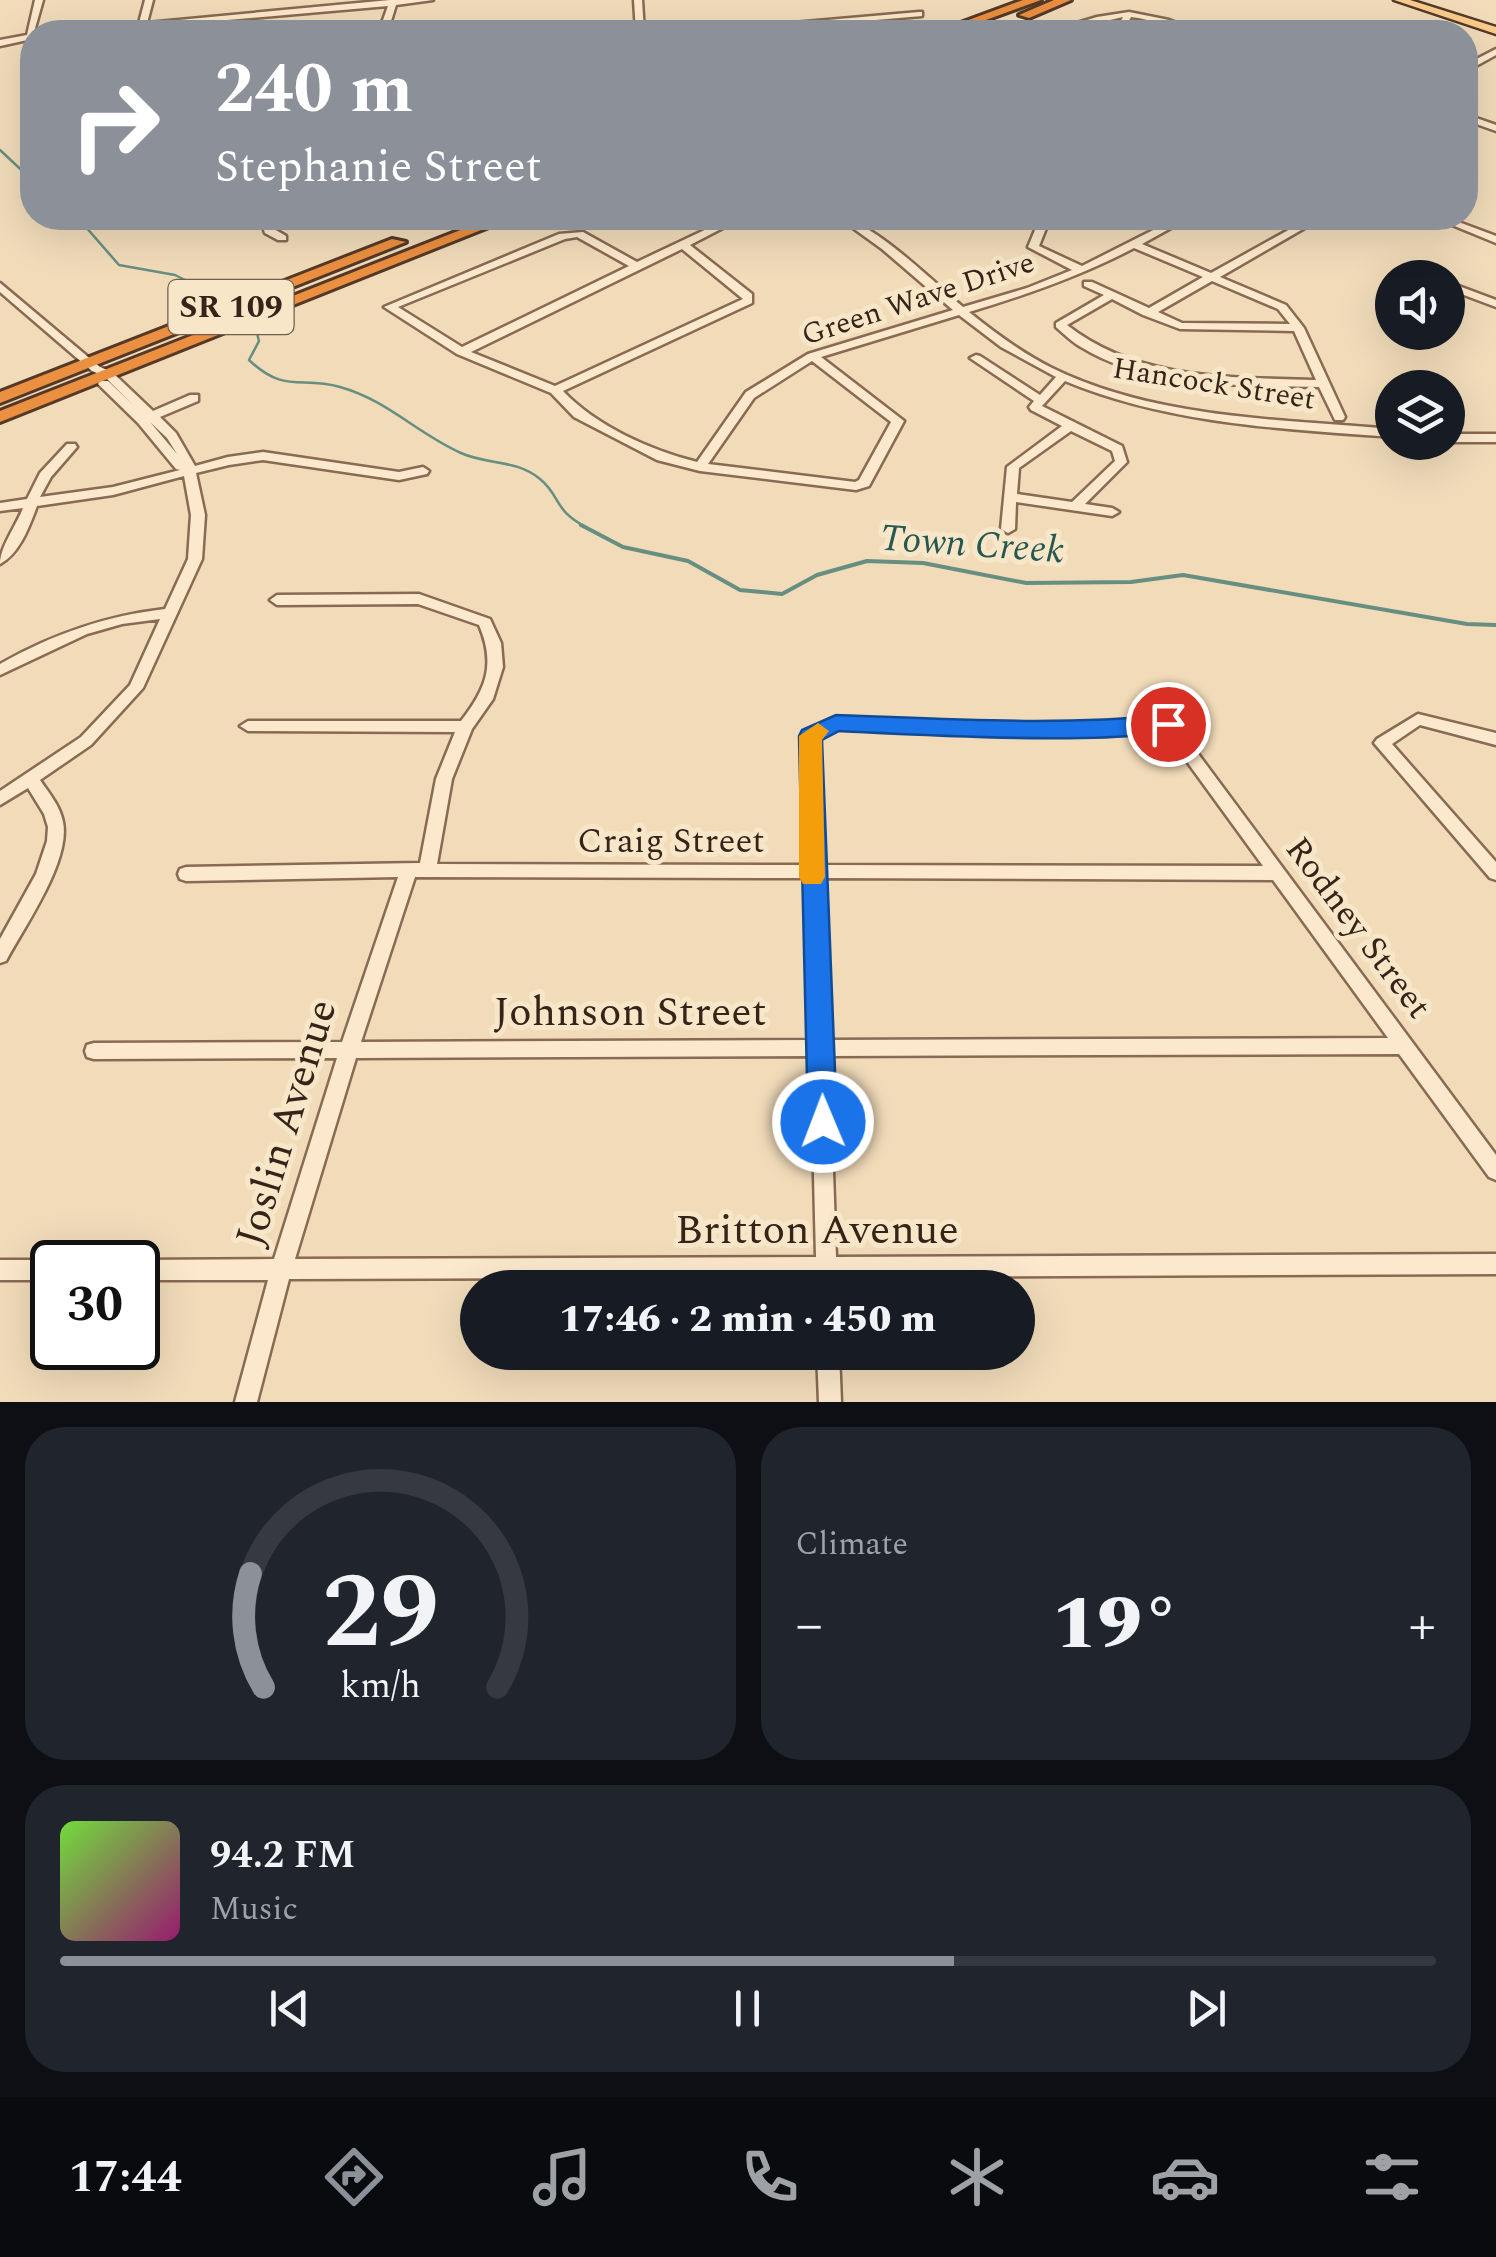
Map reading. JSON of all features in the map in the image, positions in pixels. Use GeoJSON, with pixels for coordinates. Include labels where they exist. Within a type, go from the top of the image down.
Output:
{"type":"FeatureCollection","features":[{"type":"Feature","properties":{"kind":"highway"},"geometry":{"type":"LineString","coordinates":[[977,20],[1036,0]]}},
{"type":"Feature","properties":{"kind":"highway"},"geometry":{"type":"LineString","coordinates":[[1008,20],[1066,0]]}},
{"type":"Feature","properties":{"kind":"highway","name":"SR 109"},"geometry":{"type":"LineString","coordinates":[[0,417],[98,371],[433,230]]}},
{"type":"Feature","properties":{"kind":"highway","name":"SR 109"},"geometry":{"type":"LineString","coordinates":[[0,398],[98,371],[470,230]]}},
{"type":"Feature","properties":{"kind":"main road"},"geometry":{"type":"LineString","coordinates":[[1399,0],[1462,20]]}},
{"type":"Feature","properties":{"kind":"street"},"geometry":{"type":"LineString","coordinates":[[242,15],[245,0]]}},
{"type":"Feature","properties":{"kind":"street"},"geometry":{"type":"LineString","coordinates":[[186,20],[429,0]]}},
{"type":"Feature","properties":{"kind":"street"},"geometry":{"type":"LineString","coordinates":[[849,20],[919,14]]}},
{"type":"Feature","properties":{"kind":"street"},"geometry":{"type":"LineString","coordinates":[[1094,20],[1110,14],[1144,14],[1162,20]]}},
{"type":"Feature","properties":{"kind":"street"},"geometry":{"type":"LineString","coordinates":[[1125,20],[1128,14]]}},
{"type":"Feature","properties":{"kind":"street"},"geometry":{"type":"LineString","coordinates":[[228,16],[228,20]]}},
{"type":"Feature","properties":{"kind":"street"},"geometry":{"type":"LineString","coordinates":[[268,230],[282,238]]}},
{"type":"Feature","properties":{"kind":"street"},"geometry":{"type":"LineString","coordinates":[[461,352],[714,230]]}},
{"type":"Feature","properties":{"kind":"street","name":"Hancock Street"},"geometry":{"type":"LineString","coordinates":[[864,230],[958,310],[1007,346],[1062,378],[1129,402],[1220,416],[1375,430]]}},
{"type":"Feature","properties":{"kind":"street"},"geometry":{"type":"LineString","coordinates":[[1039,230],[1033,247],[1081,270]]}},
{"type":"Feature","properties":{"kind":"street","name":"Green Wave Drive"},"geometry":{"type":"LineString","coordinates":[[700,467],[750,396],[812,356],[1030,290],[1081,270],[1160,230]]}},
{"type":"Feature","properties":{"kind":"street"},"geometry":{"type":"LineString","coordinates":[[1147,313],[1295,230]]}},
{"type":"Feature","properties":{"kind":"street"},"geometry":{"type":"LineString","coordinates":[[1471,230],[1496,240]]}},
{"type":"Feature","properties":{"kind":"street"},"geometry":{"type":"LineString","coordinates":[[638,267],[580,234],[563,236],[390,307],[461,352],[556,390],[578,414],[661,457],[700,467],[856,486],[870,478],[898,421],[812,356]]}},
{"type":"Feature","properties":{"kind":"street"},"geometry":{"type":"LineString","coordinates":[[1133,244],[1272,302],[1298,328],[1339,417]]}},
{"type":"Feature","properties":{"kind":"street"},"geometry":{"type":"LineString","coordinates":[[556,390],[748,302],[748,296],[683,246]]}},
{"type":"Feature","properties":{"kind":"street"},"geometry":{"type":"LineString","coordinates":[[1088,284],[1180,326],[1298,328]]}},
{"type":"Feature","properties":{"kind":"street"},"geometry":{"type":"LineString","coordinates":[[0,286],[147,418],[187,471],[198,515],[195,559],[136,688],[86,741],[0,799]]}},
{"type":"Feature","properties":{"kind":"street"},"geometry":{"type":"LineString","coordinates":[[1465,291],[1496,304]]}},
{"type":"Feature","properties":{"kind":"street"},"geometry":{"type":"LineString","coordinates":[[1112,296],[1060,325],[1089,348],[1164,372],[1322,384]]}},
{"type":"Feature","properties":{"kind":"street"},"geometry":{"type":"LineString","coordinates":[[976,358],[1038,399]]}},
{"type":"Feature","properties":{"kind":"street"},"geometry":{"type":"LineString","coordinates":[[1062,378],[1038,399],[1035,407],[1118,450],[1120,462],[1074,507]]}},
{"type":"Feature","properties":{"kind":"street"},"geometry":{"type":"LineString","coordinates":[[147,418],[194,398]]}},
{"type":"Feature","properties":{"kind":"street"},"geometry":{"type":"LineString","coordinates":[[1008,530],[1013,467],[1070,426]]}},
{"type":"Feature","properties":{"kind":"street"},"geometry":{"type":"LineString","coordinates":[[1465,438],[1496,438]]}},
{"type":"Feature","properties":{"kind":"street"},"geometry":{"type":"LineString","coordinates":[[0,560],[16,544],[28,502],[49,464],[70,448]]}},
{"type":"Feature","properties":{"kind":"street"},"geometry":{"type":"LineString","coordinates":[[0,507],[113,491],[263,456],[398,476],[423,471]]}},
{"type":"Feature","properties":{"kind":"street"},"geometry":{"type":"LineString","coordinates":[[1010,497],[1112,512]]}},
{"type":"Feature","properties":{"kind":"street","name":"Joslin Avenue"},"geometry":{"type":"LineString","coordinates":[[246,1402],[279,1271],[347,1051],[418,870],[444,780],[465,727],[486,699],[496,668],[494,644],[485,622],[418,599],[277,600]]}},
{"type":"Feature","properties":{"kind":"street"},"geometry":{"type":"LineString","coordinates":[[0,670],[57,638],[112,618],[172,613]]}},
{"type":"Feature","properties":{"kind":"street"},"geometry":{"type":"LineString","coordinates":[[1496,739],[1418,719],[1382,744],[1496,873]]}},
{"type":"Feature","properties":{"kind":"street","name":"Rodney Street"},"geometry":{"type":"LineString","coordinates":[[812,870],[810,736],[822,728],[836,723],[1021,730],[1168,724],[1496,1171]]}},
{"type":"Feature","properties":{"kind":"street"},"geometry":{"type":"LineString","coordinates":[[248,726],[465,727]]}},
{"type":"Feature","properties":{"kind":"street"},"geometry":{"type":"LineString","coordinates":[[0,956],[54,848],[56,827],[50,808],[30,778]]}},
{"type":"Feature","properties":{"kind":"street","name":"Craig Street"},"geometry":{"type":"LineString","coordinates":[[186,874],[418,870],[1277,873]]}},
{"type":"Feature","properties":{"kind":"street"},"geometry":{"type":"LineString","coordinates":[[812,870],[827,1270]]}},
{"type":"Feature","properties":{"kind":"street","name":"Johnson Street"},"geometry":{"type":"LineString","coordinates":[[94,1051],[1406,1046]]}},
{"type":"Feature","properties":{"kind":"street","name":"Britton Avenue"},"geometry":{"type":"LineString","coordinates":[[1035,1273],[1496,1264]]}},
{"type":"Feature","properties":{"kind":"street"},"geometry":{"type":"LineString","coordinates":[[0,1270],[30,1270]]}},
{"type":"Feature","properties":{"kind":"street","name":"Britton Avenue"},"geometry":{"type":"LineString","coordinates":[[160,1270],[460,1273]]}},
{"type":"Feature","properties":{"kind":"street"},"geometry":{"type":"LineString","coordinates":[[829,1370],[830,1402]]}},
{"type":"Feature","properties":{"kind":"waterway","name":"Town Creek"},"geometry":{"type":"LineString","coordinates":[[0,150],[20,169]]}},
{"type":"Feature","properties":{"kind":"waterway","name":"Town Creek"},"geometry":{"type":"LineString","coordinates":[[88,230],[119,265],[175,275],[224,299]]}},
{"type":"Feature","properties":{"kind":"waterway","name":"Town Creek"},"geometry":{"type":"LineString","coordinates":[[255,326],[259,341],[249,360],[273,377],[326,384],[357,393],[461,453],[531,473],[547,485],[568,515],[586,527]]}},
{"type":"Feature","properties":{"kind":"waterway","name":"Town Creek"},"geometry":{"type":"LineString","coordinates":[[581,525],[623,547],[688,561],[740,590],[782,594],[817,575],[867,561],[923,563],[1026,583],[1131,582],[1183,575],[1467,624],[1496,625]]}},
{"type":"Feature","properties":{"kind":"slow traffic"},"geometry":{"type":"LineString","coordinates":[[812,877],[810,736],[818,731]]}},
{"type":"Feature","properties":{"kind":"route"},"geometry":{"type":"LineString","coordinates":[[823,1122],[810,736],[836,723],[1021,730],[1168,724]]}}]}
